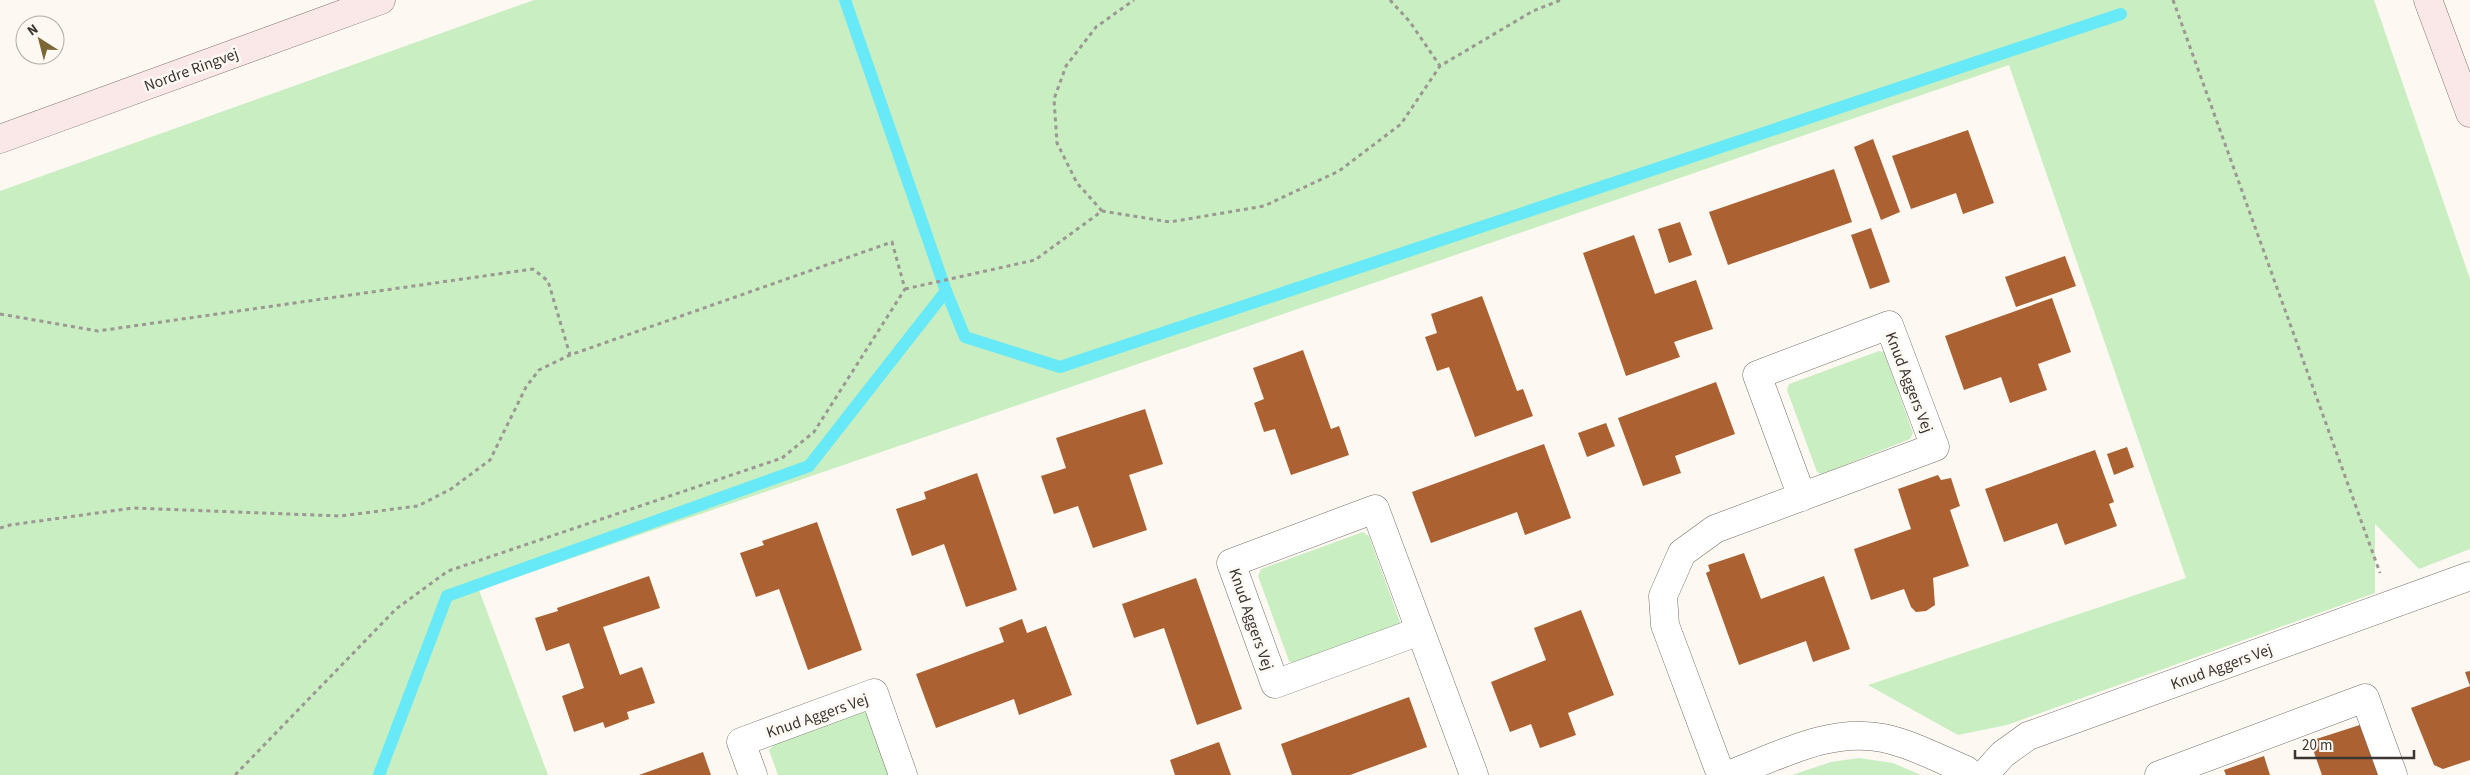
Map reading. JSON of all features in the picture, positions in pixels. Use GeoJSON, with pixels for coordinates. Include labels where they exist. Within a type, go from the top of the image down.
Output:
{"type":"FeatureCollection","features":[{"type":"Feature","properties":{"kind":"main road","name":"Nordre Ringvej"},"geometry":{"type":"LineString","coordinates":[[0,139],[381,0]]}},
{"type":"Feature","properties":{"kind":"main road"},"geometry":{"type":"LineString","coordinates":[[2428,0],[2470,114]]}},
{"type":"Feature","properties":{"kind":"street","name":"Knud Aggers Vej"},"geometry":{"type":"LineString","coordinates":[[1721,775],[1666,625],[1663,596],[1682,552],[1715,529],[1934,447],[1889,325],[1756,375],[1802,496]]}},
{"type":"Feature","properties":{"kind":"street","name":"Knud Aggers Vej"},"geometry":{"type":"LineString","coordinates":[[1420,631],[1275,684],[1230,563],[1375,509],[1474,775]]}},
{"type":"Feature","properties":{"kind":"street","name":"Knud Aggers Vej"},"geometry":{"type":"LineString","coordinates":[[1984,775],[2003,754],[2028,736],[2470,576]]}},
{"type":"Feature","properties":{"kind":"street","name":"Knud Aggers Vej"},"geometry":{"type":"LineString","coordinates":[[753,775],[741,742],[874,693],[904,775]]}},
{"type":"Feature","properties":{"kind":"street"},"geometry":{"type":"LineString","coordinates":[[2160,775],[2364,698],[2393,775]]}},
{"type":"Feature","properties":{"kind":"street"},"geometry":{"type":"LineString","coordinates":[[1728,775],[1825,738],[1854,735],[1882,738],[1905,744],[1966,770],[1971,775]]}},
{"type":"Feature","properties":{"kind":"path"},"geometry":{"type":"LineString","coordinates":[[1134,0],[1096,28],[1066,66],[1054,99],[1057,143],[1076,183],[1102,211],[1170,222],[1264,206],[1339,171],[1401,124],[1440,66],[1533,11],[1561,0]]}},
{"type":"Feature","properties":{"kind":"path"},"geometry":{"type":"LineString","coordinates":[[1390,0],[1410,22],[1440,66]]}},
{"type":"Feature","properties":{"kind":"path"},"geometry":{"type":"LineString","coordinates":[[2172,0],[2391,604]]}},
{"type":"Feature","properties":{"kind":"path"},"geometry":{"type":"LineString","coordinates":[[236,775],[396,609],[448,572],[782,458],[814,432],[904,289],[1035,260],[1102,211]]}},
{"type":"Feature","properties":{"kind":"path"},"geometry":{"type":"LineString","coordinates":[[0,528],[133,508],[340,516],[418,506],[452,489],[490,460],[526,387],[539,370],[570,355],[892,242],[904,289]]}},
{"type":"Feature","properties":{"kind":"path"},"geometry":{"type":"LineString","coordinates":[[0,314],[98,331],[533,269],[548,281],[570,355]]}},
{"type":"Feature","properties":{"kind":"green space"},"geometry":{"type":"Polygon","coordinates":[[[534,0],[2374,0],[2470,279],[2470,549],[2419,569],[2375,524],[2375,593],[2007,725],[1958,735],[1868,685],[2186,578],[2009,65],[479,590],[548,775],[0,775],[0,191],[534,0]]]}},
{"type":"Feature","properties":{"kind":"green space"},"geometry":{"type":"Polygon","coordinates":[[[1879,351],[1884,352],[1913,433],[1910,439],[1822,474],[1817,472],[1787,390],[1789,384],[1879,351]]]}},
{"type":"Feature","properties":{"kind":"green space"},"geometry":{"type":"Polygon","coordinates":[[[1363,532],[1369,536],[1400,622],[1397,628],[1296,664],[1289,661],[1258,576],[1261,569],[1363,532]]]}},
{"type":"Feature","properties":{"kind":"green space"},"geometry":{"type":"Polygon","coordinates":[[[862,711],[870,715],[893,775],[778,775],[769,750],[776,743],[862,711]]]}},
{"type":"Feature","properties":{"kind":"green space"},"geometry":{"type":"Polygon","coordinates":[[[1859,758],[1893,763],[1921,775],[1792,775],[1831,762],[1859,758]]]}},
{"type":"Feature","properties":{"kind":"building"},"geometry":{"type":"Polygon","coordinates":[[[1968,130],[1994,203],[1963,214],[1956,193],[1911,209],[1892,156],[1968,130]]]}},
{"type":"Feature","properties":{"kind":"building"},"geometry":{"type":"Polygon","coordinates":[[[1873,139],[1900,212],[1881,220],[1854,147],[1873,139]]]}},
{"type":"Feature","properties":{"kind":"building"},"geometry":{"type":"Polygon","coordinates":[[[1834,169],[1852,222],[1728,265],[1709,212],[1834,169]]]}},
{"type":"Feature","properties":{"kind":"building"},"geometry":{"type":"Polygon","coordinates":[[[1680,222],[1692,255],[1669,263],[1658,229],[1680,222]]]}},
{"type":"Feature","properties":{"kind":"building"},"geometry":{"type":"Polygon","coordinates":[[[1871,228],[1890,282],[1870,289],[1851,235],[1871,228]]]}},
{"type":"Feature","properties":{"kind":"building"},"geometry":{"type":"Polygon","coordinates":[[[1634,235],[1655,294],[1696,280],[1713,329],[1674,342],[1680,357],[1626,376],[1583,253],[1634,235]]]}},
{"type":"Feature","properties":{"kind":"building"},"geometry":{"type":"Polygon","coordinates":[[[2065,256],[2076,286],[2016,307],[2005,277],[2065,256]]]}},
{"type":"Feature","properties":{"kind":"building"},"geometry":{"type":"Polygon","coordinates":[[[1482,296],[1517,391],[1523,389],[1533,416],[1475,437],[1449,367],[1437,371],[1425,337],[1437,333],[1431,314],[1482,296]]]}},
{"type":"Feature","properties":{"kind":"building"},"geometry":{"type":"Polygon","coordinates":[[[2052,298],[2071,352],[2038,364],[2047,390],[2010,403],[2001,377],[1964,390],[1945,336],[2052,298]]]}},
{"type":"Feature","properties":{"kind":"building"},"geometry":{"type":"Polygon","coordinates":[[[1303,350],[1331,429],[1339,426],[1349,455],[1291,475],[1275,429],[1264,432],[1254,403],[1264,399],[1253,368],[1303,350]]]}},
{"type":"Feature","properties":{"kind":"building"},"geometry":{"type":"Polygon","coordinates":[[[1716,382],[1735,434],[1675,456],[1681,473],[1643,486],[1618,418],[1716,382]]]}},
{"type":"Feature","properties":{"kind":"building"},"geometry":{"type":"Polygon","coordinates":[[[1145,409],[1163,464],[1129,475],[1147,530],[1093,548],[1078,506],[1054,514],[1041,476],[1066,468],[1056,438],[1145,409]]]}},
{"type":"Feature","properties":{"kind":"building"},"geometry":{"type":"Polygon","coordinates":[[[1606,423],[1615,446],[1587,457],[1578,433],[1606,423]]]}},
{"type":"Feature","properties":{"kind":"building"},"geometry":{"type":"Polygon","coordinates":[[[1544,444],[1571,518],[1525,535],[1517,512],[1431,543],[1412,492],[1544,444]]]}},
{"type":"Feature","properties":{"kind":"building"},"geometry":{"type":"Polygon","coordinates":[[[2127,447],[2134,467],[2114,475],[2107,454],[2127,447]]]}},
{"type":"Feature","properties":{"kind":"building"},"geometry":{"type":"Polygon","coordinates":[[[2095,450],[2114,502],[2109,504],[2117,526],[2065,545],[2057,523],[2004,542],[1985,489],[2095,450]]]}},
{"type":"Feature","properties":{"kind":"building"},"geometry":{"type":"Polygon","coordinates":[[[977,473],[1017,590],[966,607],[944,544],[912,556],[896,509],[926,499],[924,492],[977,473]]]}},
{"type":"Feature","properties":{"kind":"building"},"geometry":{"type":"Polygon","coordinates":[[[1938,475],[1941,480],[1951,478],[1960,506],[1950,510],[1969,566],[1933,578],[1935,605],[1926,611],[1916,612],[1911,607],[1904,589],[1871,600],[1854,549],[1911,529],[1898,489],[1938,475]]]}},
{"type":"Feature","properties":{"kind":"building"},"geometry":{"type":"Polygon","coordinates":[[[817,522],[862,650],[808,670],[779,589],[756,597],[740,553],[764,545],[762,541],[817,522]]]}},
{"type":"Feature","properties":{"kind":"building"},"geometry":{"type":"Polygon","coordinates":[[[1744,553],[1761,599],[1824,576],[1850,649],[1813,662],[1806,641],[1739,665],[1706,573],[1710,571],[1708,565],[1744,553]]]}},
{"type":"Feature","properties":{"kind":"building"},"geometry":{"type":"Polygon","coordinates":[[[649,576],[660,608],[603,627],[620,675],[642,667],[655,703],[627,712],[629,719],[605,728],[603,722],[574,732],[562,696],[584,688],[569,643],[546,651],[535,618],[558,611],[557,608],[649,576]]]}},
{"type":"Feature","properties":{"kind":"building"},"geometry":{"type":"Polygon","coordinates":[[[1196,578],[1242,709],[1197,725],[1164,628],[1134,638],[1122,604],[1196,578]]]}},
{"type":"Feature","properties":{"kind":"building"},"geometry":{"type":"Polygon","coordinates":[[[1581,610],[1614,695],[1568,713],[1576,735],[1540,748],[1531,724],[1510,732],[1491,682],[1546,660],[1534,628],[1581,610]]]}},
{"type":"Feature","properties":{"kind":"building"},"geometry":{"type":"Polygon","coordinates":[[[1022,619],[1027,633],[1046,626],[1072,695],[1019,715],[1014,699],[936,728],[916,674],[1004,642],[999,628],[1022,619]]]}},
{"type":"Feature","properties":{"kind":"building"},"geometry":{"type":"Polygon","coordinates":[[[2470,671],[2470,686],[2465,672],[2470,671]]]}},
{"type":"Feature","properties":{"kind":"building"},"geometry":{"type":"Polygon","coordinates":[[[2470,686],[2470,760],[2443,769],[2434,765],[2411,708],[2470,686]]]}},
{"type":"Feature","properties":{"kind":"building"},"geometry":{"type":"Polygon","coordinates":[[[1409,697],[1427,747],[1350,775],[1292,775],[1281,744],[1409,697]]]}},
{"type":"Feature","properties":{"kind":"building"},"geometry":{"type":"Polygon","coordinates":[[[2363,724],[2380,775],[2322,775],[2310,741],[2363,724]]]}},
{"type":"Feature","properties":{"kind":"building"},"geometry":{"type":"Polygon","coordinates":[[[1219,742],[1231,775],[1175,775],[1170,760],[1219,742]]]}},
{"type":"Feature","properties":{"kind":"building"},"geometry":{"type":"Polygon","coordinates":[[[703,752],[711,775],[639,775],[703,752]]]}},
{"type":"Feature","properties":{"kind":"building"},"geometry":{"type":"Polygon","coordinates":[[[2264,756],[2270,775],[2226,775],[2224,770],[2264,756]]]}},
{"type":"Feature","properties":{"kind":"waterway"},"geometry":{"type":"LineString","coordinates":[[845,0],[946,291],[965,337],[1060,367],[2121,14]]}},
{"type":"Feature","properties":{"kind":"waterway"},"geometry":{"type":"LineString","coordinates":[[379,775],[447,596],[809,466],[946,291]]}}]}
